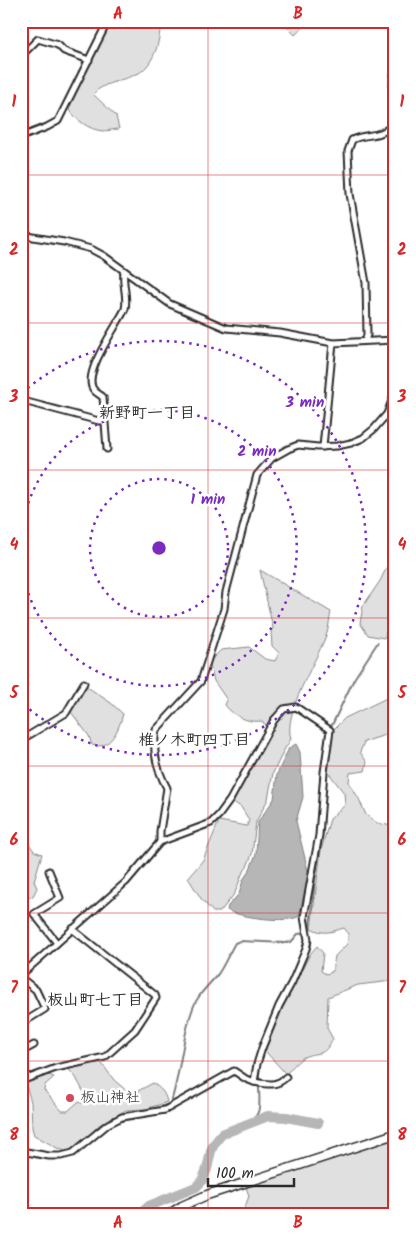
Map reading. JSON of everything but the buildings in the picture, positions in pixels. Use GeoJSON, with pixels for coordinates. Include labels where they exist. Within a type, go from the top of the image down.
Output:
{"type":"FeatureCollection","features":[{"type":"Feature","properties":{"kind":"street"},"geometry":{"type":"LineString","coordinates":[[21,138],[58,121],[108,21]]}},
{"type":"Feature","properties":{"kind":"street"},"geometry":{"type":"LineString","coordinates":[[21,53],[26,51],[38,39],[58,45],[64,51],[89,60]]}},
{"type":"Feature","properties":{"kind":"street"},"geometry":{"type":"LineString","coordinates":[[365,341],[367,335],[367,293],[361,248],[350,194],[348,150],[352,140],[384,132],[391,126],[392,90],[395,70]]}},
{"type":"Feature","properties":{"kind":"street"},"geometry":{"type":"LineString","coordinates":[[21,236],[83,246],[104,256],[170,304],[226,328],[280,333],[333,343],[395,340]]}},
{"type":"Feature","properties":{"kind":"street"},"geometry":{"type":"LineString","coordinates":[[107,449],[103,397],[92,386],[91,376],[98,357],[125,309],[124,271]]}},
{"type":"Feature","properties":{"kind":"street"},"geometry":{"type":"LineString","coordinates":[[323,447],[333,343]]}},
{"type":"Feature","properties":{"kind":"street"},"geometry":{"type":"LineString","coordinates":[[160,842],[167,788],[156,766],[154,738],[156,730],[201,680],[222,616],[228,584],[257,475],[272,458],[298,444],[323,447],[350,443],[363,438],[374,429],[386,414],[395,392]]}},
{"type":"Feature","properties":{"kind":"street"},"geometry":{"type":"LineString","coordinates":[[27,402],[104,421]]}},
{"type":"Feature","properties":{"kind":"street"},"geometry":{"type":"LineString","coordinates":[[21,740],[66,713],[84,683]]}},
{"type":"Feature","properties":{"kind":"street"},"geometry":{"type":"LineString","coordinates":[[24,1022],[45,1009],[36,990],[21,977],[126,882],[160,842],[211,824],[230,800],[274,720],[284,709],[296,707],[330,730],[324,772],[319,835],[304,917],[308,940],[292,982],[279,1006],[262,1048],[254,1082]]}},
{"type":"Feature","properties":{"kind":"street"},"geometry":{"type":"LineString","coordinates":[[49,871],[60,898],[34,914],[57,943]]}},
{"type":"Feature","properties":{"kind":"street"},"geometry":{"type":"LineString","coordinates":[[21,1081],[56,1068],[105,1057],[135,1030],[156,998],[72,929]]}},
{"type":"Feature","properties":{"kind":"street"},"geometry":{"type":"LineString","coordinates":[[21,1052],[34,1045]]}},
{"type":"Feature","properties":{"kind":"street"},"geometry":{"type":"LineString","coordinates":[[21,1067],[28,1077]]}},
{"type":"Feature","properties":{"kind":"street"},"geometry":{"type":"LineString","coordinates":[[21,1151],[49,1156],[73,1153],[108,1124],[122,1117],[165,1110],[234,1071],[254,1082],[274,1084],[280,1083],[286,1077]]}},
{"type":"Feature","properties":{"kind":"street"},"geometry":{"type":"LineString","coordinates":[[168,1215],[207,1195],[395,1134]]}},
{"type":"Feature","properties":{"kind":"shaded area"},"geometry":{"type":"Polygon","coordinates":[[[111,21],[160,21],[160,28],[156,50],[145,69],[133,76],[103,86],[93,94],[116,116],[119,129],[103,131],[92,129],[82,123],[68,107],[111,21]]]}},
{"type":"Feature","properties":{"kind":"shaded area"},"geometry":{"type":"Polygon","coordinates":[[[281,21],[310,21],[295,35],[281,21]]]}},
{"type":"Feature","properties":{"kind":"shaded area"},"geometry":{"type":"Polygon","coordinates":[[[395,550],[395,623],[387,630],[384,638],[368,635],[360,623],[363,606],[380,581],[395,550]]]}},
{"type":"Feature","properties":{"kind":"shaded area"},"geometry":{"type":"Polygon","coordinates":[[[260,570],[331,612],[326,635],[296,702],[290,728],[291,739],[273,773],[268,799],[256,822],[252,854],[247,867],[242,874],[235,893],[220,912],[213,912],[202,900],[188,878],[203,860],[219,821],[247,826],[249,820],[241,807],[233,802],[267,736],[266,725],[261,721],[241,718],[225,705],[227,700],[214,681],[209,662],[221,650],[249,647],[265,659],[275,661],[279,653],[272,646],[271,632],[273,628],[260,570]]]}},
{"type":"Feature","properties":{"kind":"shaded area"},"geometry":{"type":"Polygon","coordinates":[[[86,686],[111,703],[123,714],[113,737],[104,745],[92,745],[89,736],[71,712],[86,686]]]}},
{"type":"Feature","properties":{"kind":"shaded area"},"geometry":{"type":"Polygon","coordinates":[[[395,694],[395,731],[364,742],[360,752],[367,762],[365,771],[350,773],[349,782],[366,815],[377,823],[392,826],[395,830],[395,979],[358,985],[328,997],[327,1028],[333,1039],[323,1052],[304,1057],[286,1074],[265,1051],[283,1007],[310,954],[317,946],[323,953],[321,971],[326,974],[332,972],[335,956],[347,944],[349,934],[344,928],[323,932],[311,928],[321,850],[330,819],[345,805],[344,793],[328,772],[332,731],[345,718],[395,694]]]}},
{"type":"Feature","properties":{"kind":"shaded area"},"geometry":{"type":"Polygon","coordinates":[[[296,744],[300,752],[303,797],[296,821],[309,875],[299,916],[275,919],[233,913],[227,910],[228,906],[239,894],[243,880],[256,854],[258,822],[274,799],[277,774],[289,748],[296,744]]]}},
{"type":"Feature","properties":{"kind":"shaded area"},"geometry":{"type":"Polygon","coordinates":[[[21,832],[34,851],[42,854],[34,881],[37,888],[33,896],[21,899],[21,832]]]}},
{"type":"Feature","properties":{"kind":"shaded area"},"geometry":{"type":"Polygon","coordinates":[[[100,1061],[114,1080],[128,1092],[136,1092],[153,1083],[162,1091],[167,1102],[146,1109],[126,1110],[99,1125],[81,1144],[67,1152],[34,1135],[31,1102],[25,1082],[44,1075],[54,1077],[45,1085],[44,1090],[62,1111],[68,1111],[78,1102],[86,1104],[88,1100],[75,1076],[69,1070],[70,1067],[100,1061]]]}},
{"type":"Feature","properties":{"kind":"shaded area"},"geometry":{"type":"Polygon","coordinates":[[[392,1140],[395,1141],[395,1215],[242,1215],[249,1196],[246,1187],[392,1140]]]}},
{"type":"Feature","properties":{"kind":"waterway"},"geometry":{"type":"LineString","coordinates":[[332,725],[354,679],[378,642]]}},
{"type":"Feature","properties":{"kind":"waterway"},"geometry":{"type":"LineString","coordinates":[[299,972],[311,945],[310,926],[323,832],[324,798]]}},
{"type":"Feature","properties":{"kind":"waterway"},"geometry":{"type":"LineString","coordinates":[[153,1109],[169,1104],[172,1099],[186,1030],[195,1003],[218,974],[235,943],[240,941],[285,943],[291,942],[298,934],[304,933]]}},
{"type":"Feature","properties":{"kind":"waterway"},"geometry":{"type":"LineString","coordinates":[[259,1066],[259,1081]]}},
{"type":"Feature","properties":{"kind":"waterway"},"geometry":{"type":"LineString","coordinates":[[243,1125],[250,1122],[257,1114],[259,1109],[259,1085]]}},
{"type":"Feature","properties":{"kind":"waterway"},"geometry":{"type":"LineString","coordinates":[[139,1215],[149,1206],[196,1187],[202,1181],[214,1144],[222,1134],[268,1116],[286,1117],[318,1123]]}},
{"type":"Feature","properties":{"kind":"place","name":"板山神社"},"geometry":{"type":"Point","coordinates":[70,1098]}},
{"type":"Feature","properties":{"kind":"district","name":"新野町一丁目"},"geometry":{"type":"Point","coordinates":[147,413]}},
{"type":"Feature","properties":{"kind":"district","name":"椎ノ木町四丁目"},"geometry":{"type":"Point","coordinates":[194,740]}},
{"type":"Feature","properties":{"kind":"district","name":"板山町七丁目"},"geometry":{"type":"Point","coordinates":[95,1000]}}]}
